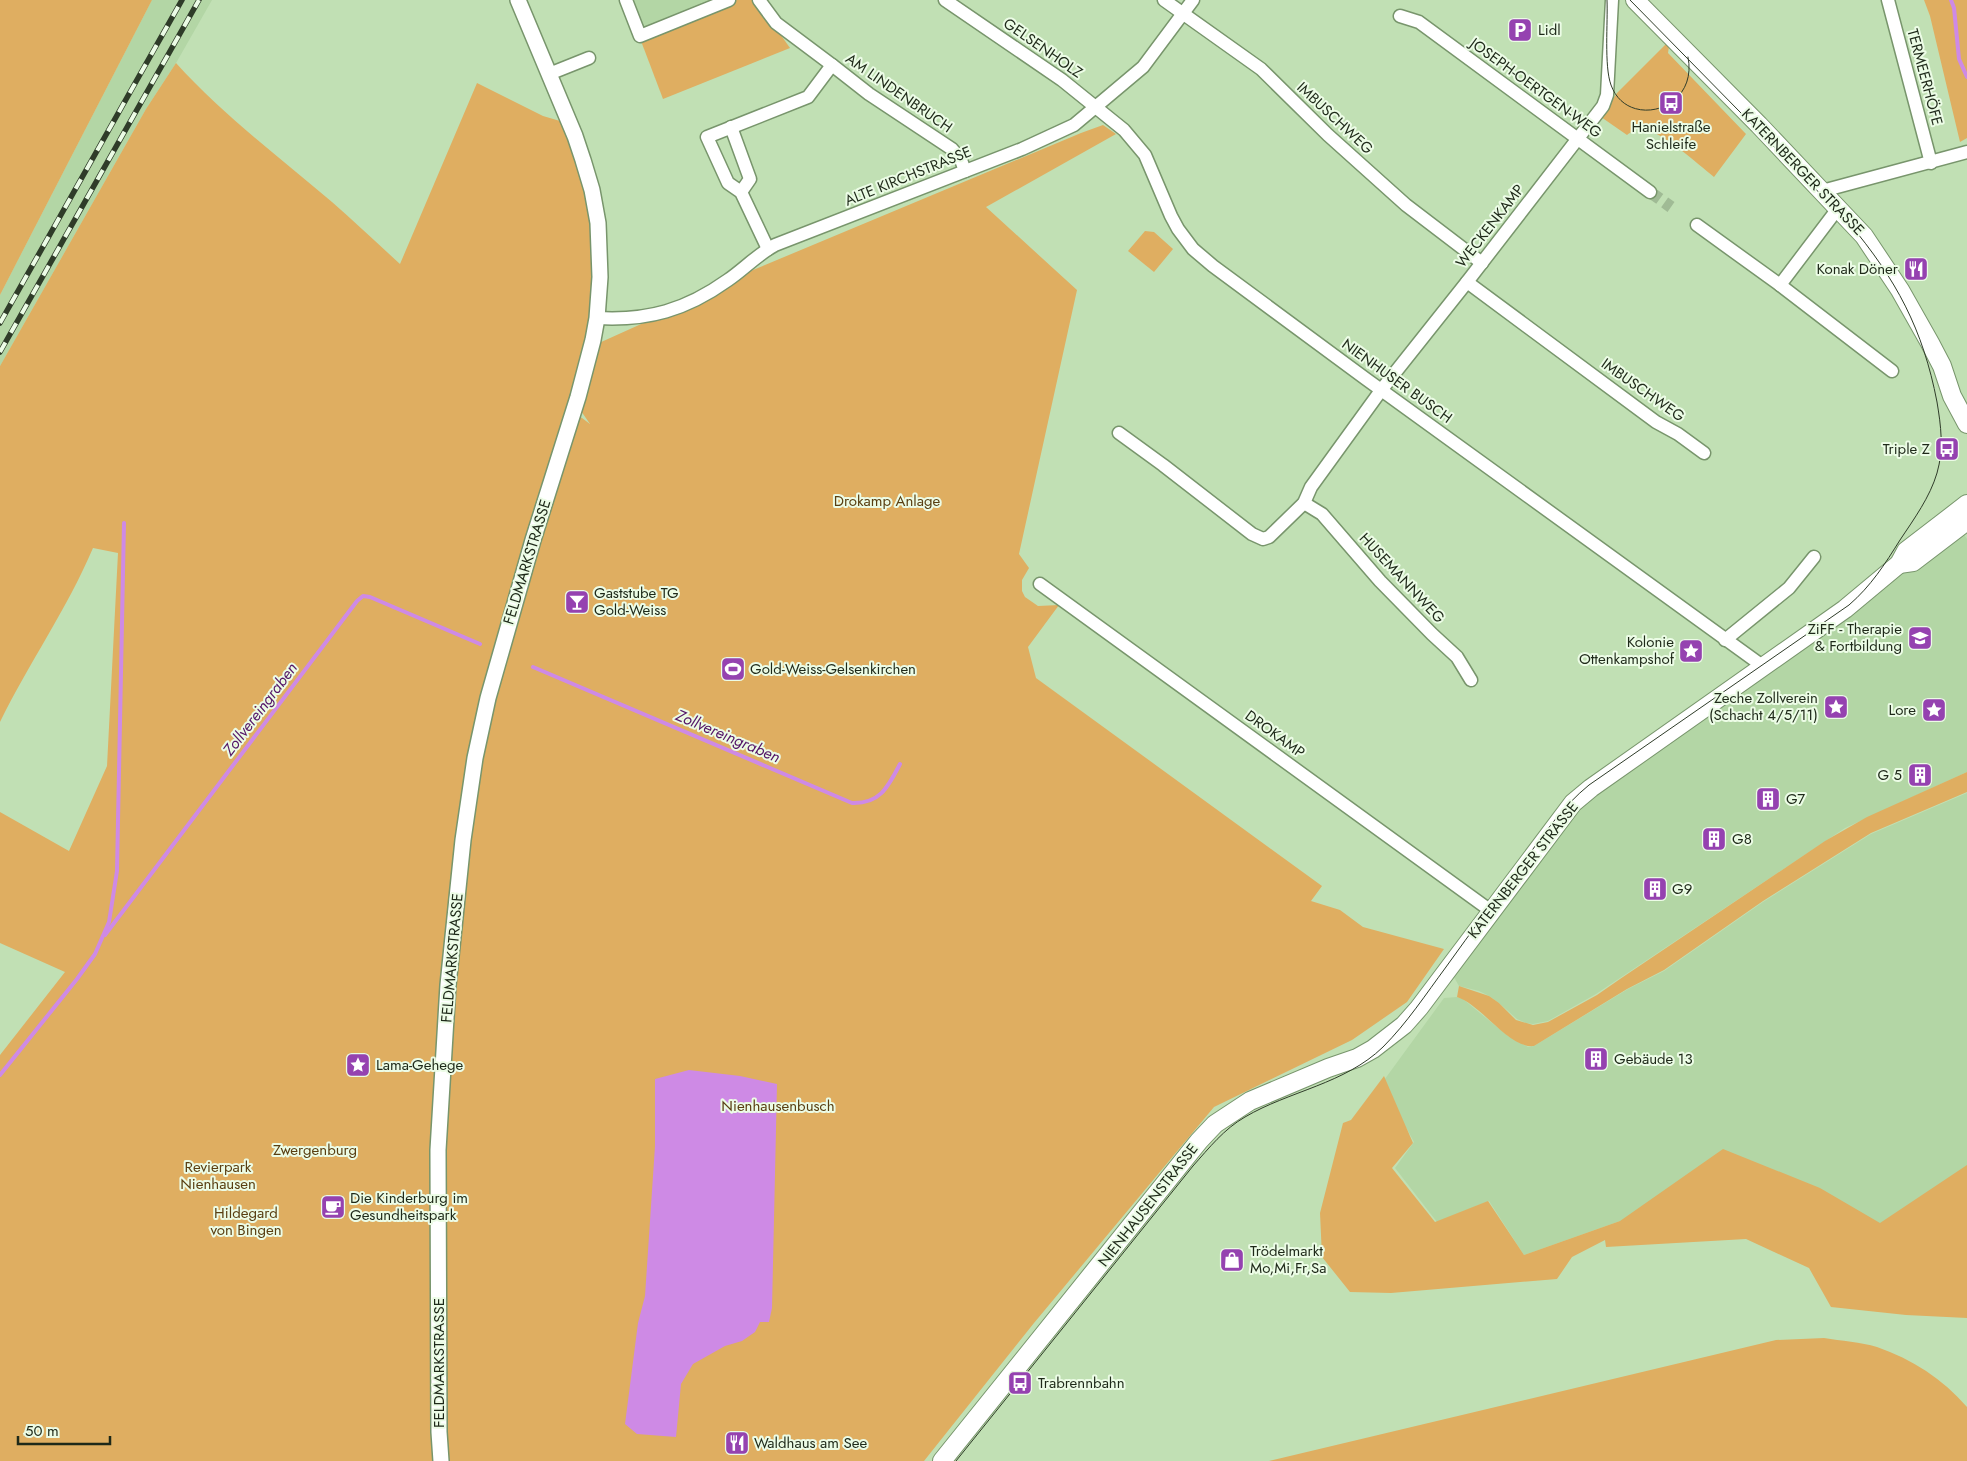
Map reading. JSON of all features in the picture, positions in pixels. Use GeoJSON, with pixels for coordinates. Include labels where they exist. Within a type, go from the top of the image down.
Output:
{"type":"FeatureCollection","features":[{"type":"Feature","properties":{"kind":"main road","name":"KATERNBERGER STRASSE"},"geometry":{"type":"LineString","coordinates":[[1635,0],[1839,207],[1864,236],[1882,260],[1942,366],[1967,398]]}},
{"type":"Feature","properties":{"kind":"main road","name":"KATERNBERGER STRASSE"},"geometry":{"type":"LineString","coordinates":[[1942,366],[1952,396],[1967,424]]}},
{"type":"Feature","properties":{"kind":"main road","name":"KATERNBERGER STRASSE"},"geometry":{"type":"LineString","coordinates":[[1900,564],[1913,562],[1943,539],[1966,507]]}},
{"type":"Feature","properties":{"kind":"main road","name":"KATERNBERGER STRASSE"},"geometry":{"type":"LineString","coordinates":[[1410,1019],[1562,816],[1582,795],[1845,609],[1900,564],[1906,551],[1966,507]]}},
{"type":"Feature","properties":{"kind":"main road"},"geometry":{"type":"LineString","coordinates":[[1943,539],[1967,529]]}},
{"type":"Feature","properties":{"kind":"main road","name":"NIENHAUSENSTRASSE"},"geometry":{"type":"LineString","coordinates":[[942,1461],[1199,1141],[1215,1124],[1250,1101],[1365,1054],[1383,1042],[1410,1019]]}},
{"type":"Feature","properties":{"kind":"street","name":"FELDMARKSTRASSE"},"geometry":{"type":"LineString","coordinates":[[442,1461],[439,1432],[438,1150],[448,985],[463,840],[475,758],[488,698],[555,468],[578,397],[597,318],[600,277],[598,222],[592,190],[575,136],[518,0]]}},
{"type":"Feature","properties":{"kind":"street"},"geometry":{"type":"LineString","coordinates":[[626,0],[640,36],[729,0]]}},
{"type":"Feature","properties":{"kind":"street","name":"AM LINDENBRUCH"},"geometry":{"type":"LineString","coordinates":[[759,0],[776,23],[869,94],[952,149],[961,160],[965,170]]}},
{"type":"Feature","properties":{"kind":"street","name":"GELSENHOLZ"},"geometry":{"type":"LineString","coordinates":[[946,0],[1062,80],[1095,107]]}},
{"type":"Feature","properties":{"kind":"street","name":"IMBUSCHWEG"},"geometry":{"type":"LineString","coordinates":[[1164,0],[1261,69],[1328,135],[1399,198],[1482,263]]}},
{"type":"Feature","properties":{"kind":"street","name":"ALTE KIRCHSTRASSE"},"geometry":{"type":"LineString","coordinates":[[597,318],[623,320],[676,309],[729,280],[768,249],[1052,136],[1074,125],[1143,67],[1193,0]]}},
{"type":"Feature","properties":{"kind":"street","name":"WECKENKAMP"},"geometry":{"type":"LineString","coordinates":[[1382,389],[1468,282],[1606,100],[1612,0]]}},
{"type":"Feature","properties":{"kind":"street","name":"TERMEERHÖFE"},"geometry":{"type":"LineString","coordinates":[[1888,0],[1931,163]]}},
{"type":"Feature","properties":{"kind":"street","name":"JOSEPH-OERTGEN-WEG"},"geometry":{"type":"LineString","coordinates":[[1400,16],[1419,22],[1650,192]]}},
{"type":"Feature","properties":{"kind":"street"},"geometry":{"type":"LineString","coordinates":[[549,74],[589,58]]}},
{"type":"Feature","properties":{"kind":"street","name":"AM LINDENBRUCH"},"geometry":{"type":"LineString","coordinates":[[768,249],[741,192],[728,183],[707,137],[808,97],[832,65]]}},
{"type":"Feature","properties":{"kind":"street","name":"NIENHUSER BUSCH"},"geometry":{"type":"LineString","coordinates":[[1095,107],[1124,130],[1142,150],[1171,216],[1193,249],[1229,278],[1366,379],[1764,668]]}},
{"type":"Feature","properties":{"kind":"street"},"geometry":{"type":"LineString","coordinates":[[730,128],[750,179],[741,192]]}},
{"type":"Feature","properties":{"kind":"street"},"geometry":{"type":"LineString","coordinates":[[1822,191],[1967,152]]}},
{"type":"Feature","properties":{"kind":"street"},"geometry":{"type":"LineString","coordinates":[[1780,285],[1839,207]]}},
{"type":"Feature","properties":{"kind":"street"},"geometry":{"type":"LineString","coordinates":[[1697,225],[1780,285],[1892,371]]}},
{"type":"Feature","properties":{"kind":"street","name":"IMBUSCHWEG"},"geometry":{"type":"LineString","coordinates":[[1468,282],[1656,422],[1678,434],[1704,453]]}},
{"type":"Feature","properties":{"kind":"street"},"geometry":{"type":"LineString","coordinates":[[1119,434],[1258,537],[1264,539],[1269,537],[1304,503],[1311,488],[1382,389]]}},
{"type":"Feature","properties":{"kind":"street","name":"HUSEMANNWEG"},"geometry":{"type":"LineString","coordinates":[[1304,503],[1322,514],[1380,581],[1457,657],[1471,680]]}},
{"type":"Feature","properties":{"kind":"street"},"geometry":{"type":"LineString","coordinates":[[1725,640],[1789,588],[1814,557]]}},
{"type":"Feature","properties":{"kind":"street","name":"DROKAMP"},"geometry":{"type":"LineString","coordinates":[[1040,584],[1491,911]]}},
{"type":"Feature","properties":{"kind":"shaded area"},"geometry":{"type":"Polygon","coordinates":[[[152,0],[212,0],[176,63],[146,109],[0,366],[0,295],[152,0]]]}},
{"type":"Feature","properties":{"kind":"shaded area"},"geometry":{"type":"Polygon","coordinates":[[[631,0],[713,0],[643,31],[631,0]]]}},
{"type":"Feature","properties":{"kind":"shaded area"},"geometry":{"type":"Polygon","coordinates":[[[1955,521],[1967,539],[1967,772],[1845,828],[1596,994],[1548,1021],[1533,1024],[1526,1023],[1517,1019],[1489,996],[1479,991],[1459,986],[1451,972],[1577,807],[1955,521]]]}},
{"type":"Feature","properties":{"kind":"shaded area"},"geometry":{"type":"Polygon","coordinates":[[[1967,793],[1967,1166],[1879,1226],[1620,1221],[1524,1255],[1489,1201],[1437,1222],[1395,1168],[1414,1142],[1382,1083],[1444,998],[1457,997],[1463,999],[1508,1036],[1528,1047],[1534,1046],[1628,989],[1664,971],[1763,902],[1871,834],[1967,793]]]}},
{"type":"Feature","properties":{"kind":"shaded area"},"geometry":{"type":"Polygon","coordinates":[[[689,1070],[740,1076],[777,1084],[772,1308],[769,1322],[760,1322],[755,1332],[742,1341],[725,1346],[693,1364],[681,1384],[676,1437],[637,1434],[625,1424],[638,1323],[645,1296],[655,1146],[655,1079],[689,1070]]]}},
{"type":"Feature","properties":{"kind":"green space"},"geometry":{"type":"Polygon","coordinates":[[[0,0],[152,0],[0,295],[0,0]]]}},
{"type":"Feature","properties":{"kind":"green space"},"geometry":{"type":"Polygon","coordinates":[[[737,0],[756,0],[790,48],[663,99],[641,41],[737,0]]]}},
{"type":"Feature","properties":{"kind":"green space"},"geometry":{"type":"Polygon","coordinates":[[[1924,0],[1967,0],[1967,138],[1960,142],[1930,16],[1924,0]]]}},
{"type":"Feature","properties":{"kind":"green space"},"geometry":{"type":"Polygon","coordinates":[[[1670,40],[1668,53],[1746,134],[1714,177],[1679,148],[1649,130],[1635,129],[1627,135],[1601,117],[1617,93],[1670,40]]]}},
{"type":"Feature","properties":{"kind":"green space"},"geometry":{"type":"Polygon","coordinates":[[[176,63],[232,118],[332,202],[400,264],[477,83],[543,116],[560,121],[580,163],[596,221],[590,319],[582,354],[573,411],[487,698],[448,985],[435,1461],[0,1461],[0,1055],[65,972],[0,943],[0,812],[69,851],[107,766],[118,553],[93,548],[72,593],[0,722],[0,366],[146,109],[176,63]]]}},
{"type":"Feature","properties":{"kind":"green space","name":"Nienhausenbusch"},"geometry":{"type":"Polygon","coordinates":[[[1103,125],[1116,134],[986,207],[1077,290],[1019,554],[1029,568],[1022,580],[1022,591],[1025,597],[1038,606],[1059,605],[1028,647],[1036,678],[1322,886],[1311,901],[1340,910],[1363,927],[1444,949],[1407,1002],[1352,1040],[1214,1107],[1034,1323],[924,1461],[448,1461],[439,1150],[476,758],[574,412],[590,424],[581,411],[599,343],[690,302],[753,270],[1103,125]]]}},
{"type":"Feature","properties":{"kind":"green space"},"geometry":{"type":"Polygon","coordinates":[[[1145,231],[1154,232],[1173,249],[1154,272],[1128,251],[1145,231]]]}},
{"type":"Feature","properties":{"kind":"green space"},"geometry":{"type":"Polygon","coordinates":[[[1967,772],[1967,792],[1871,833],[1763,901],[1664,970],[1627,989],[1534,1046],[1515,1041],[1476,1008],[1457,997],[1459,986],[1489,996],[1516,1020],[1533,1025],[1548,1022],[1597,995],[1825,841],[1867,817],[1967,772]]]}},
{"type":"Feature","properties":{"kind":"green space"},"geometry":{"type":"Polygon","coordinates":[[[1384,1076],[1413,1143],[1392,1168],[1435,1222],[1488,1201],[1524,1255],[1620,1221],[1723,1149],[1820,1188],[1880,1223],[1967,1165],[1967,1318],[1906,1315],[1831,1307],[1809,1268],[1746,1239],[1606,1247],[1605,1240],[1572,1257],[1557,1279],[1391,1293],[1350,1292],[1322,1257],[1320,1213],[1343,1123],[1351,1120],[1384,1076]]]}},
{"type":"Feature","properties":{"kind":"green space"},"geometry":{"type":"Polygon","coordinates":[[[1824,1338],[1864,1344],[1890,1352],[1915,1364],[1948,1388],[1967,1407],[1967,1461],[1269,1461],[1776,1340],[1824,1338]]]}},
{"type":"Feature","properties":{"kind":"waterway"},"geometry":{"type":"LineString","coordinates":[[1951,0],[1954,8],[1959,59],[1967,77]]}},
{"type":"Feature","properties":{"kind":"waterway","name":"Zollvereingraben"},"geometry":{"type":"LineString","coordinates":[[0,1075],[95,954],[109,922],[117,871],[124,523]]}},
{"type":"Feature","properties":{"kind":"waterway","name":"Zollvereingraben"},"geometry":{"type":"LineString","coordinates":[[105,935],[357,601],[363,596],[370,597],[480,644]]}},
{"type":"Feature","properties":{"kind":"waterway","name":"Zollvereingraben"},"geometry":{"type":"LineString","coordinates":[[533,667],[852,803],[862,803],[876,797],[887,787],[900,764]]}},
{"type":"Feature","properties":{"kind":"tunnel"},"geometry":{"type":"LineString","coordinates":[[1650,192],[1671,207]]}},
{"type":"Feature","properties":{"kind":"tram line"},"geometry":{"type":"LineString","coordinates":[[1607,0],[1609,77],[1619,99],[1631,107],[1645,110],[1660,108],[1673,101],[1683,90],[1689,76],[1688,57]]}},
{"type":"Feature","properties":{"kind":"tram line"},"geometry":{"type":"LineString","coordinates":[[956,1461],[1193,1166],[1217,1139],[1245,1117],[1352,1070],[1368,1060],[1383,1047],[1416,1008],[1546,832],[1570,803],[1589,785],[1849,605],[1883,566],[1930,491],[1941,455],[1941,429],[1937,402],[1924,351],[1894,285],[1881,264],[1849,223],[1630,0]]}},
{"type":"Feature","properties":{"kind":"railway"},"geometry":{"type":"LineString","coordinates":[[0,323],[182,0]]}},
{"type":"Feature","properties":{"kind":"railway"},"geometry":{"type":"LineString","coordinates":[[0,352],[199,0]]}},
{"type":"Feature","properties":{"kind":"place","name":"Lidl"},"geometry":{"type":"Point","coordinates":[1520,30]}},
{"type":"Feature","properties":{"kind":"place","name":"Hanielstraße Schleife"},"geometry":{"type":"Point","coordinates":[1671,103]}},
{"type":"Feature","properties":{"kind":"place","name":"Konak Döner"},"geometry":{"type":"Point","coordinates":[1916,269]}},
{"type":"Feature","properties":{"kind":"place","name":"Triple Z"},"geometry":{"type":"Point","coordinates":[1947,449]}},
{"type":"Feature","properties":{"kind":"place","name":"Gaststube TG Gold-Weiss"},"geometry":{"type":"Point","coordinates":[577,602]}},
{"type":"Feature","properties":{"kind":"place","name":"ZiFF - Therapie & Fortbildung"},"geometry":{"type":"Point","coordinates":[1920,638]}},
{"type":"Feature","properties":{"kind":"place","name":"Kolonie Ottenkampshof"},"geometry":{"type":"Point","coordinates":[1691,651]}},
{"type":"Feature","properties":{"kind":"place","name":"Gold-Weiss-Gelsenkirchen"},"geometry":{"type":"Point","coordinates":[733,669]}},
{"type":"Feature","properties":{"kind":"place","name":"Zeche Zollverein (Schacht 4/5/11)"},"geometry":{"type":"Point","coordinates":[1836,707]}},
{"type":"Feature","properties":{"kind":"place","name":"Lore"},"geometry":{"type":"Point","coordinates":[1934,710]}},
{"type":"Feature","properties":{"kind":"place","name":"G 5"},"geometry":{"type":"Point","coordinates":[1920,775]}},
{"type":"Feature","properties":{"kind":"place","name":"G7"},"geometry":{"type":"Point","coordinates":[1768,799]}},
{"type":"Feature","properties":{"kind":"place","name":"G8"},"geometry":{"type":"Point","coordinates":[1714,839]}},
{"type":"Feature","properties":{"kind":"place","name":"G9"},"geometry":{"type":"Point","coordinates":[1655,889]}},
{"type":"Feature","properties":{"kind":"place","name":"Gebäude 13"},"geometry":{"type":"Point","coordinates":[1596,1059]}},
{"type":"Feature","properties":{"kind":"place","name":"Lama-Gehege"},"geometry":{"type":"Point","coordinates":[358,1065]}},
{"type":"Feature","properties":{"kind":"place","name":"Die Kinderburg im Gesundheitspark"},"geometry":{"type":"Point","coordinates":[333,1207]}},
{"type":"Feature","properties":{"kind":"place","name":"Trödelmarkt Mo,Mi,Fr,Sa"},"geometry":{"type":"Point","coordinates":[1232,1260]}},
{"type":"Feature","properties":{"kind":"place","name":"Trabrennbahn"},"geometry":{"type":"Point","coordinates":[1020,1383]}},
{"type":"Feature","properties":{"kind":"place","name":"Waldhaus am See"},"geometry":{"type":"Point","coordinates":[737,1443]}},
{"type":"Feature","properties":{"kind":"park label","name":"Drokamp Anlage"},"geometry":{"type":"Point","coordinates":[887,501]}},
{"type":"Feature","properties":{"kind":"park label","name":"Zwergenburg"},"geometry":{"type":"Point","coordinates":[315,1150]}},
{"type":"Feature","properties":{"kind":"park label","name":"Revierpark Nienhausen"},"geometry":{"type":"Point","coordinates":[218,1176]}},
{"type":"Feature","properties":{"kind":"park label","name":"Hildegard von Bingen"},"geometry":{"type":"Point","coordinates":[246,1222]}}]}
